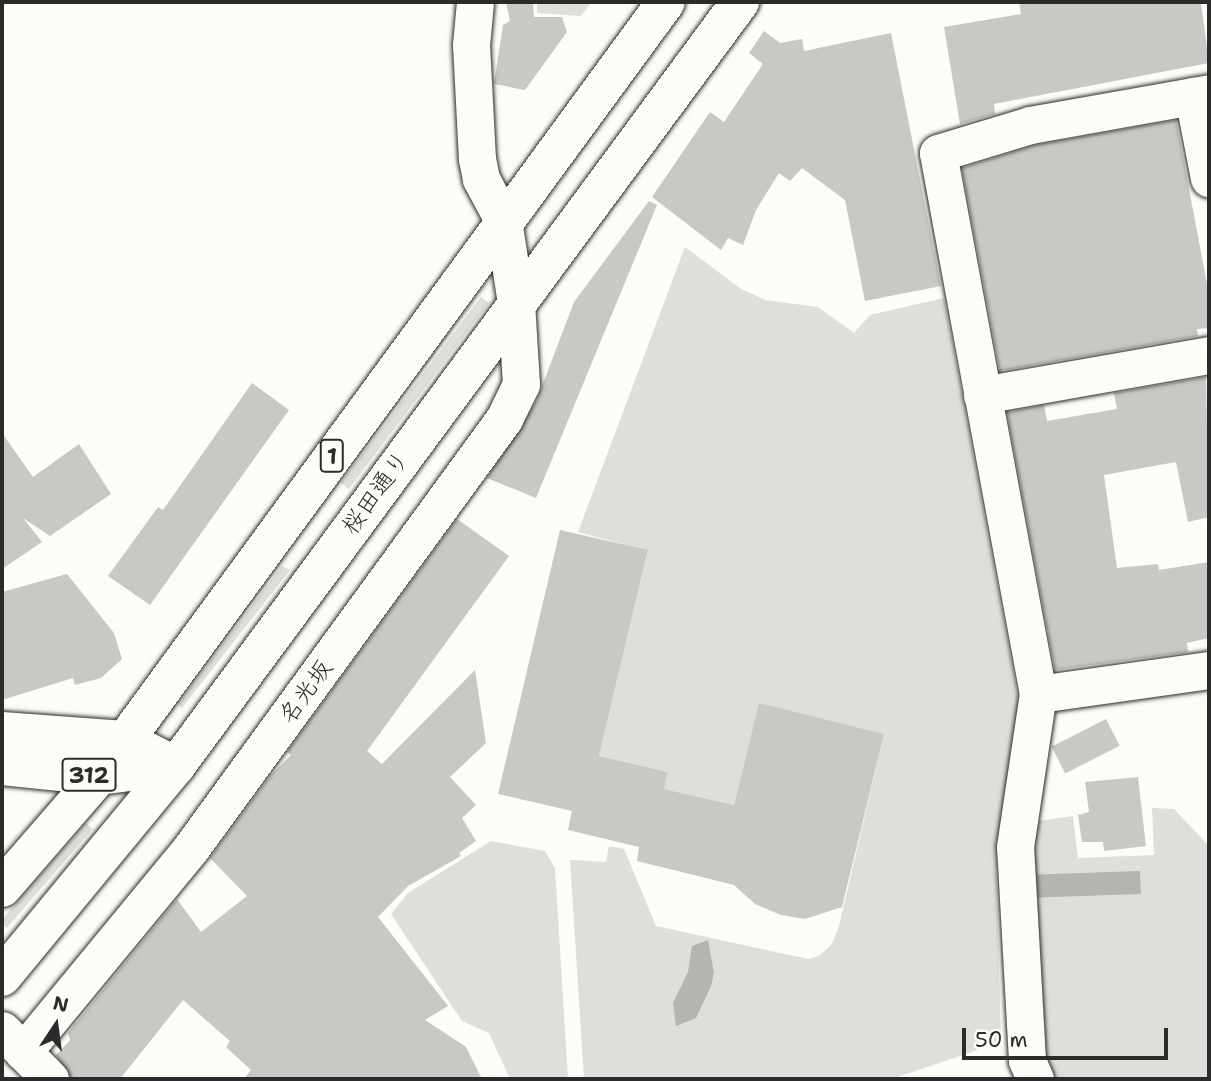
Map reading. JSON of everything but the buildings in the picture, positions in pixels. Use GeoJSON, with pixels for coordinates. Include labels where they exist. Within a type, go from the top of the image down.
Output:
{"type":"FeatureCollection","features":[{"type":"Feature","properties":{"kind":"main road","name":"1"},"geometry":{"type":"LineString","coordinates":[[2,888],[99,776],[503,220],[666,2]]}},
{"type":"Feature","properties":{"kind":"main road","name":"桜田通り"},"geometry":{"type":"LineString","coordinates":[[2,977],[176,766],[740,2]]}},
{"type":"Feature","properties":{"kind":"main road","name":"312"},"geometry":{"type":"LineString","coordinates":[[2,731],[125,740],[176,766]]}},
{"type":"Feature","properties":{"kind":"main road","name":"312"},"geometry":{"type":"LineString","coordinates":[[2,766],[99,776],[176,766]]}},
{"type":"Feature","properties":{"kind":"street","name":"名光坂"},"geometry":{"type":"LineString","coordinates":[[13,1041],[178,865],[504,419],[521,384],[516,303],[503,220],[481,179],[477,159],[471,45],[475,2]]}},
{"type":"Feature","properties":{"kind":"street"},"geometry":{"type":"LineString","coordinates":[[1035,1079],[1027,1060],[1015,847],[1038,694],[938,153],[1030,125],[1201,95],[1209,178]]}},
{"type":"Feature","properties":{"kind":"street"},"geometry":{"type":"LineString","coordinates":[[982,396],[1209,355]]}},
{"type":"Feature","properties":{"kind":"street"},"geometry":{"type":"LineString","coordinates":[[1038,694],[1209,670]]}},
{"type":"Feature","properties":{"kind":"street"},"geometry":{"type":"LineString","coordinates":[[13,1041],[50,1079]]}},
{"type":"Feature","properties":{"kind":"shaded area"},"geometry":{"type":"Polygon","coordinates":[[[537,2],[592,2],[581,16],[537,13],[537,2]]]}},
{"type":"Feature","properties":{"kind":"shaded area"},"geometry":{"type":"Polygon","coordinates":[[[685,247],[741,289],[765,300],[818,307],[854,333],[870,315],[944,298],[1019,704],[996,852],[1001,1042],[892,1079],[584,1079],[570,860],[606,862],[609,846],[624,849],[656,926],[808,959],[819,956],[832,944],[839,926],[884,734],[759,704],[734,805],[664,789],[668,772],[599,756],[648,551],[578,532],[685,247]]]}},
{"type":"Feature","properties":{"kind":"shaded area"},"geometry":{"type":"Polygon","coordinates":[[[481,297],[489,303],[349,489],[341,483],[481,297]]]}},
{"type":"Feature","properties":{"kind":"shaded area"},"geometry":{"type":"Polygon","coordinates":[[[282,566],[290,570],[182,708],[178,704],[282,566]]]}},
{"type":"Feature","properties":{"kind":"shaded area"},"geometry":{"type":"Polygon","coordinates":[[[1152,808],[1174,809],[1209,846],[1209,1079],[1042,1079],[1025,823],[1073,816],[1078,858],[1154,855],[1152,808]]]}},
{"type":"Feature","properties":{"kind":"shaded area"},"geometry":{"type":"Polygon","coordinates":[[[86,823],[93,829],[7,928],[2,920],[86,823]]]}},
{"type":"Feature","properties":{"kind":"shaded area"},"geometry":{"type":"Polygon","coordinates":[[[491,841],[545,851],[555,868],[568,1079],[510,1079],[489,1033],[462,1021],[391,914],[408,893],[491,841]]]}},
{"type":"Feature","properties":{"kind":"shaded area"},"geometry":{"type":"Polygon","coordinates":[[[1140,871],[1141,894],[1038,898],[1037,875],[1140,871]]]}},
{"type":"Feature","properties":{"kind":"shaded area"},"geometry":{"type":"Polygon","coordinates":[[[708,940],[714,973],[711,986],[696,1018],[676,1026],[673,1003],[688,972],[692,946],[708,940]]]}}]}
